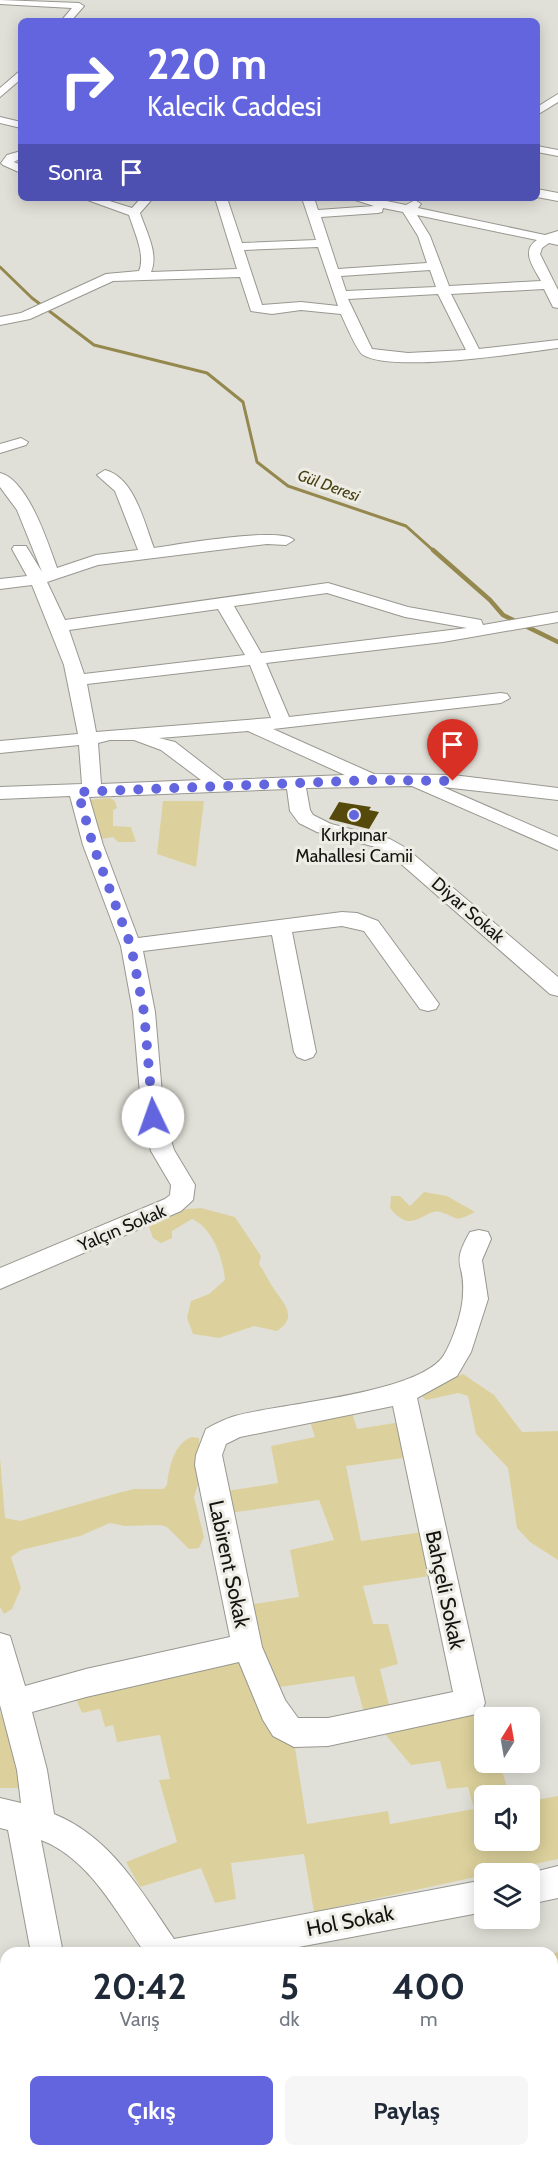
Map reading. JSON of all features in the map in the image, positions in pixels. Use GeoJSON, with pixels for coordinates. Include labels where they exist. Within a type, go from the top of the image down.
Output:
{"type":"FeatureCollection","features":[{"type":"Feature","properties":{"kind":"street"},"geometry":{"type":"LineString","coordinates":[[0,1],[79,6],[69,18]]}},
{"type":"Feature","properties":{"kind":"street"},"geometry":{"type":"LineString","coordinates":[[0,77],[18,79]]}},
{"type":"Feature","properties":{"kind":"street"},"geometry":{"type":"LineString","coordinates":[[0,94],[18,79]]}},
{"type":"Feature","properties":{"kind":"street"},"geometry":{"type":"LineString","coordinates":[[540,115],[558,97]]}},
{"type":"Feature","properties":{"kind":"street"},"geometry":{"type":"LineString","coordinates":[[0,120],[18,124]]}},
{"type":"Feature","properties":{"kind":"street"},"geometry":{"type":"LineString","coordinates":[[540,150],[558,153]]}},
{"type":"Feature","properties":{"kind":"street"},"geometry":{"type":"LineString","coordinates":[[18,155],[10,157],[7,163],[18,168]]}},
{"type":"Feature","properties":{"kind":"street"},"geometry":{"type":"LineString","coordinates":[[540,194],[558,197]]}},
{"type":"Feature","properties":{"kind":"street"},"geometry":{"type":"LineString","coordinates":[[97,201],[134,213]]}},
{"type":"Feature","properties":{"kind":"street"},"geometry":{"type":"LineString","coordinates":[[134,213],[144,201]]}},
{"type":"Feature","properties":{"kind":"street"},"geometry":{"type":"LineString","coordinates":[[222,201],[256,308],[272,310],[301,306],[346,311]]}},
{"type":"Feature","properties":{"kind":"street"},"geometry":{"type":"LineString","coordinates":[[310,201],[346,311],[363,347],[375,355],[416,356],[558,344]]}},
{"type":"Feature","properties":{"kind":"street"},"geometry":{"type":"LineString","coordinates":[[368,201],[554,237]]}},
{"type":"Feature","properties":{"kind":"street"},"geometry":{"type":"LineString","coordinates":[[314,214],[404,209],[417,201]]}},
{"type":"Feature","properties":{"kind":"street"},"geometry":{"type":"LineString","coordinates":[[404,209],[424,236],[450,308],[474,352]]}},
{"type":"Feature","properties":{"kind":"street"},"geometry":{"type":"LineString","coordinates":[[134,213],[148,264],[144,273],[136,277]]}},
{"type":"Feature","properties":{"kind":"street"},"geometry":{"type":"LineString","coordinates":[[554,237],[536,246],[534,254],[558,304]]}},
{"type":"Feature","properties":{"kind":"street"},"geometry":{"type":"LineString","coordinates":[[236,247],[324,243]]}},
{"type":"Feature","properties":{"kind":"street"},"geometry":{"type":"LineString","coordinates":[[333,273],[434,266]]}},
{"type":"Feature","properties":{"kind":"street"},"geometry":{"type":"LineString","coordinates":[[3,324],[111,277],[244,273]]}},
{"type":"Feature","properties":{"kind":"street"},"geometry":{"type":"LineString","coordinates":[[341,295],[549,285]]}},
{"type":"Feature","properties":{"kind":"street"},"geometry":{"type":"LineString","coordinates":[[0,449],[21,442]]}},
{"type":"Feature","properties":{"kind":"street"},"geometry":{"type":"LineString","coordinates":[[105,476],[117,483],[123,491],[148,554]]}},
{"type":"Feature","properties":{"kind":"street"},"geometry":{"type":"LineString","coordinates":[[0,478],[10,487],[32,525],[45,577]]}},
{"type":"Feature","properties":{"kind":"street"},"geometry":{"type":"LineString","coordinates":[[0,584],[45,577],[96,560],[267,539],[286,540]]}},
{"type":"Feature","properties":{"kind":"street"},"geometry":{"type":"LineString","coordinates":[[20,549],[45,577]]}},
{"type":"Feature","properties":{"kind":"street","name":"Yalçın Sokak"},"geometry":{"type":"LineString","coordinates":[[0,1279],[173,1205],[181,1200],[184,1194],[183,1185],[163,1151],[153,1117],[144,1012],[131,946],[93,845],[85,792],[90,737],[79,680],[45,577]]}},
{"type":"Feature","properties":{"kind":"street"},"geometry":{"type":"LineString","coordinates":[[60,626],[328,588],[405,612],[497,627]]}},
{"type":"Feature","properties":{"kind":"street"},"geometry":{"type":"LineString","coordinates":[[223,602],[256,659],[282,722]]}},
{"type":"Feature","properties":{"kind":"street"},"geometry":{"type":"LineString","coordinates":[[79,680],[443,637],[558,617]]}},
{"type":"Feature","properties":{"kind":"street"},"geometry":{"type":"LineString","coordinates":[[0,747],[90,737],[282,722],[501,698]]}},
{"type":"Feature","properties":{"kind":"street"},"geometry":{"type":"LineString","coordinates":[[250,725],[373,780]]}},
{"type":"Feature","properties":{"kind":"street"},"geometry":{"type":"LineString","coordinates":[[116,736],[145,739],[168,746],[220,786]]}},
{"type":"Feature","properties":{"kind":"street"},"geometry":{"type":"LineString","coordinates":[[0,793],[296,785],[373,780],[477,783],[558,794]]}},
{"type":"Feature","properties":{"kind":"street"},"geometry":{"type":"LineString","coordinates":[[414,781],[558,844]]}},
{"type":"Feature","properties":{"kind":"street","name":"Diyar Sokak"},"geometry":{"type":"LineString","coordinates":[[296,785],[300,811],[306,819],[324,828],[383,843],[399,852],[558,988]]}},
{"type":"Feature","properties":{"kind":"street"},"geometry":{"type":"LineString","coordinates":[[131,946],[342,919],[357,920],[370,926],[429,1004]]}},
{"type":"Feature","properties":{"kind":"street"},"geometry":{"type":"LineString","coordinates":[[281,927],[305,1052]]}},
{"type":"Feature","properties":{"kind":"street"},"geometry":{"type":"LineString","coordinates":[[403,1393],[439,1376],[458,1358],[476,1294],[468,1261],[469,1253],[479,1239]]}},
{"type":"Feature","properties":{"kind":"street","name":"Labirent Sokak"},"geometry":{"type":"LineString","coordinates":[[14,1703],[129,1672],[247,1647],[210,1465],[209,1455],[215,1437],[235,1427],[403,1393]]}},
{"type":"Feature","properties":{"kind":"street","name":"Bahçeli Sokak"},"geometry":{"type":"LineString","coordinates":[[247,1647],[274,1710],[284,1726],[294,1733],[328,1732],[470,1703],[403,1393]]}},
{"type":"Feature","properties":{"kind":"street"},"geometry":{"type":"LineString","coordinates":[[0,1646],[32,1770],[20,1818],[46,1947]]}},
{"type":"Feature","properties":{"kind":"street"},"geometry":{"type":"LineString","coordinates":[[20,1818],[63,1834],[101,1867],[160,1947]]}},
{"type":"Feature","properties":{"kind":"street"},"geometry":{"type":"LineString","coordinates":[[540,1886],[558,1882]]}},
{"type":"Feature","properties":{"kind":"street","name":"Hol Sokak"},"geometry":{"type":"LineString","coordinates":[[212,1947],[474,1898]]}},
{"type":"Feature","properties":{"kind":"shaded area"},"geometry":{"type":"Polygon","coordinates":[[[110,798],[115,801],[117,808],[113,810],[113,826],[131,827],[136,842],[118,842],[113,837],[101,839],[88,800],[110,798]]]}},
{"type":"Feature","properties":{"kind":"shaded area"},"geometry":{"type":"Polygon","coordinates":[[[163,801],[204,801],[196,867],[157,854],[163,801]]]}},
{"type":"Feature","properties":{"kind":"shaded area"},"geometry":{"type":"Polygon","coordinates":[[[424,1192],[447,1196],[475,1212],[459,1219],[434,1212],[412,1221],[398,1216],[390,1208],[391,1196],[400,1196],[410,1206],[424,1192]]]}},
{"type":"Feature","properties":{"kind":"shaded area"},"geometry":{"type":"Polygon","coordinates":[[[201,1208],[235,1217],[261,1256],[259,1264],[287,1309],[287,1320],[277,1331],[254,1326],[219,1338],[193,1334],[187,1318],[191,1301],[209,1294],[225,1280],[216,1245],[206,1229],[192,1219],[172,1231],[172,1238],[161,1243],[153,1238],[149,1227],[174,1210],[201,1208]]]}},
{"type":"Feature","properties":{"kind":"shaded area"},"geometry":{"type":"Polygon","coordinates":[[[463,1374],[494,1395],[522,1432],[558,1431],[558,1560],[530,1542],[517,1528],[508,1468],[476,1434],[468,1396],[458,1393],[426,1400],[419,1393],[463,1374]]]}},
{"type":"Feature","properties":{"kind":"shaded area"},"geometry":{"type":"Polygon","coordinates":[[[351,1409],[357,1429],[401,1422],[403,1458],[346,1466],[361,1541],[422,1532],[429,1576],[363,1586],[373,1624],[388,1624],[398,1664],[380,1669],[390,1709],[364,1713],[354,1676],[273,1688],[247,1605],[299,1597],[290,1550],[334,1540],[319,1500],[230,1513],[226,1491],[278,1483],[271,1446],[315,1437],[309,1418],[351,1409]]]}},
{"type":"Feature","properties":{"kind":"shaded area"},"geometry":{"type":"Polygon","coordinates":[[[192,1437],[199,1438],[199,1481],[194,1497],[204,1537],[199,1548],[189,1549],[167,1527],[160,1525],[125,1526],[110,1523],[80,1536],[21,1550],[11,1557],[21,1588],[12,1609],[4,1614],[0,1607],[0,1458],[5,1518],[20,1521],[134,1489],[163,1489],[167,1485],[171,1463],[177,1450],[181,1444],[192,1437]]]}},
{"type":"Feature","properties":{"kind":"shaded area"},"geometry":{"type":"Polygon","coordinates":[[[233,1660],[242,1662],[271,1724],[286,1743],[295,1748],[307,1824],[388,1811],[390,1824],[474,1809],[474,1851],[540,1851],[540,1799],[558,1796],[558,1859],[540,1863],[474,1863],[474,1877],[314,1912],[304,1854],[231,1863],[236,1899],[215,1903],[201,1868],[140,1887],[126,1862],[177,1842],[159,1780],[170,1779],[160,1735],[117,1742],[113,1725],[105,1727],[100,1709],[82,1713],[76,1699],[233,1660]]]}},
{"type":"Feature","properties":{"kind":"shaded area"},"geometry":{"type":"Polygon","coordinates":[[[0,1712],[14,1746],[19,1788],[0,1788],[0,1712]]]}},
{"type":"Feature","properties":{"kind":"shaded area"},"geometry":{"type":"Polygon","coordinates":[[[474,1715],[474,1773],[502,1773],[507,1785],[474,1785],[474,1809],[468,1787],[447,1789],[440,1761],[411,1765],[385,1734],[474,1715]]]}},
{"type":"Feature","properties":{"kind":"building","name":"Kırkpınar Mahallesi Camii"},"geometry":{"type":"Polygon","coordinates":[[[339,802],[371,807],[369,810],[379,812],[369,829],[329,819],[339,802]]]}},
{"type":"Feature","properties":{"kind":"waterway","name":"Gül Deresi"},"geometry":{"type":"LineString","coordinates":[[0,267],[32,298],[94,345],[207,373],[243,402],[257,462],[288,486],[406,526],[435,552]]}},
{"type":"Feature","properties":{"kind":"waterway","name":"Gül Deresi"},"geometry":{"type":"LineString","coordinates":[[433,550],[490,600],[503,615],[558,642]]}},
{"type":"Feature","properties":{"kind":"place","name":"Kırkpınar Mahallesi Camii"},"geometry":{"type":"Point","coordinates":[354,815]}},
{"type":"Feature","properties":{"kind":"route"},"geometry":{"type":"LineString","coordinates":[[153,1117],[144,1012],[131,946],[93,845],[78,792],[296,785],[373,780],[453,781]]}}]}
